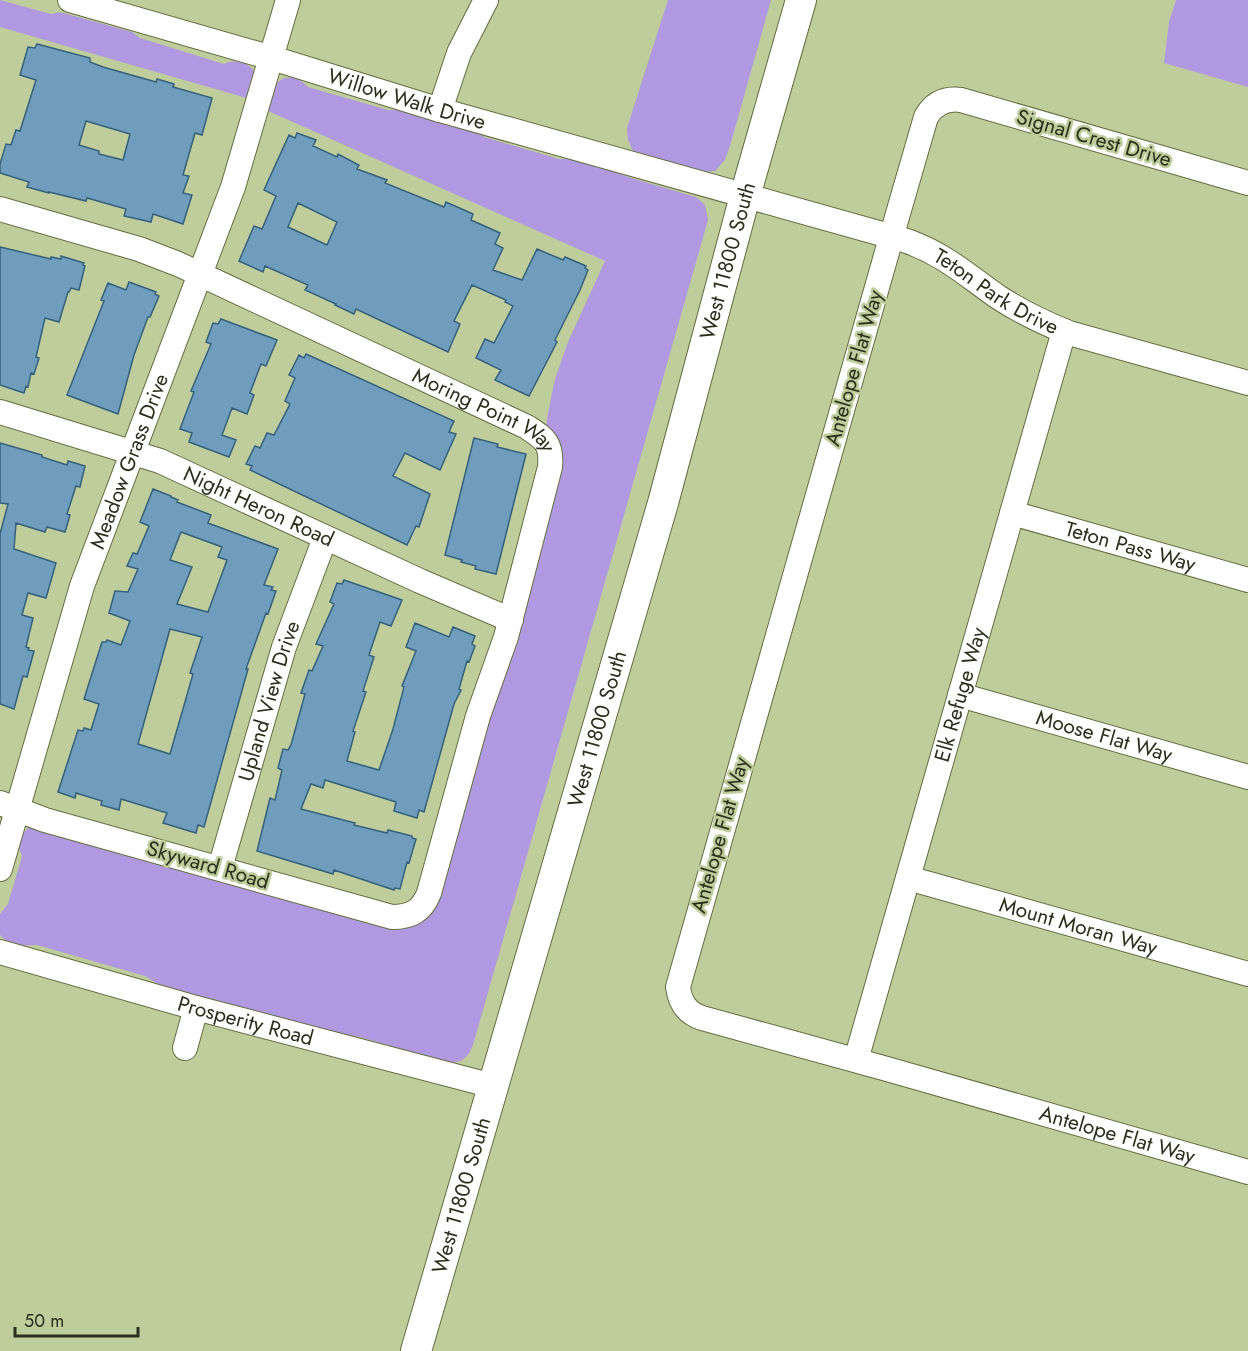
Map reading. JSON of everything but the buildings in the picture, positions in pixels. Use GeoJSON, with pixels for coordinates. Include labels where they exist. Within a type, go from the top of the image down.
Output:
{"type":"FeatureCollection","features":[{"type":"Feature","properties":{"kind":"main road","name":"West 11800 South"},"geometry":{"type":"LineString","coordinates":[[416,1351],[580,795],[660,514],[745,196],[801,0]]}},
{"type":"Feature","properties":{"kind":"street","name":"Willow Walk Drive"},"geometry":{"type":"LineString","coordinates":[[70,0],[103,4],[440,110],[745,196]]}},
{"type":"Feature","properties":{"kind":"street","name":"Meadow Grass Drive"},"geometry":{"type":"LineString","coordinates":[[0,869],[9,807],[82,586],[233,187],[288,0]]}},
{"type":"Feature","properties":{"kind":"street"},"geometry":{"type":"LineString","coordinates":[[440,110],[459,53],[486,0]]}},
{"type":"Feature","properties":{"kind":"street","name":"Signal Crest Drive"},"geometry":{"type":"LineString","coordinates":[[940,102],[962,100],[1248,183]]}},
{"type":"Feature","properties":{"kind":"street","name":"Antelope Flat Way"},"geometry":{"type":"LineString","coordinates":[[940,102],[926,117],[678,987],[681,1002],[696,1016],[1248,1172]]}},
{"type":"Feature","properties":{"kind":"street","name":"Teton Park Drive"},"geometry":{"type":"LineString","coordinates":[[745,196],[892,237],[936,253],[1018,310],[1064,331],[1248,383]]}},
{"type":"Feature","properties":{"kind":"street","name":"Moring Point Way"},"geometry":{"type":"LineString","coordinates":[[0,209],[139,249],[527,427],[549,445],[550,466],[511,620],[478,716],[429,893],[416,913]]}},
{"type":"Feature","properties":{"kind":"street","name":"Elk Refuge Way"},"geometry":{"type":"LineString","coordinates":[[856,1060],[1064,331]]}},
{"type":"Feature","properties":{"kind":"street","name":"Night Heron Road"},"geometry":{"type":"LineString","coordinates":[[0,412],[160,461],[325,538],[511,620]]}},
{"type":"Feature","properties":{"kind":"street","name":"Teton Pass Way"},"geometry":{"type":"LineString","coordinates":[[1012,513],[1248,579]]}},
{"type":"Feature","properties":{"kind":"street","name":"Upland View Drive"},"geometry":{"type":"LineString","coordinates":[[220,868],[284,647],[325,538]]}},
{"type":"Feature","properties":{"kind":"street","name":"Moose Flat Way"},"geometry":{"type":"LineString","coordinates":[[960,695],[1248,777]]}},
{"type":"Feature","properties":{"kind":"street","name":"Skyward Road"},"geometry":{"type":"LineString","coordinates":[[9,807],[45,820],[392,917],[410,916],[416,913]]}},
{"type":"Feature","properties":{"kind":"street","name":"Mount Moran Way"},"geometry":{"type":"LineString","coordinates":[[908,878],[1248,974]]}},
{"type":"Feature","properties":{"kind":"street","name":"Prosperity Road"},"geometry":{"type":"LineString","coordinates":[[0,952],[196,1008],[493,1086]]}},
{"type":"Feature","properties":{"kind":"street"},"geometry":{"type":"LineString","coordinates":[[185,1048],[196,1008]]}},
{"type":"Feature","properties":{"kind":"shaded area"},"geometry":{"type":"Polygon","coordinates":[[[0,0],[51,14],[60,12],[132,32],[140,38],[224,64],[233,61],[246,64],[254,71],[255,76],[250,99],[0,27],[0,0]]]}},
{"type":"Feature","properties":{"kind":"shaded area"},"geometry":{"type":"Polygon","coordinates":[[[668,0],[771,0],[730,146],[725,160],[715,171],[703,172],[633,151],[628,140],[627,128],[668,0]]]}},
{"type":"Feature","properties":{"kind":"shaded area"},"geometry":{"type":"Polygon","coordinates":[[[1176,0],[1248,0],[1248,87],[1164,63],[1169,22],[1176,0]]]}},
{"type":"Feature","properties":{"kind":"shaded area"},"geometry":{"type":"Polygon","coordinates":[[[284,78],[294,78],[308,87],[388,110],[404,110],[475,130],[484,137],[559,159],[578,159],[634,179],[696,197],[705,205],[708,220],[473,1045],[466,1057],[454,1063],[360,1037],[317,1030],[158,984],[145,976],[37,945],[12,943],[0,935],[0,914],[8,904],[22,856],[18,846],[21,836],[29,827],[36,825],[408,926],[512,655],[518,636],[548,413],[555,379],[568,342],[605,261],[266,110],[275,84],[284,78]]]}}]}
